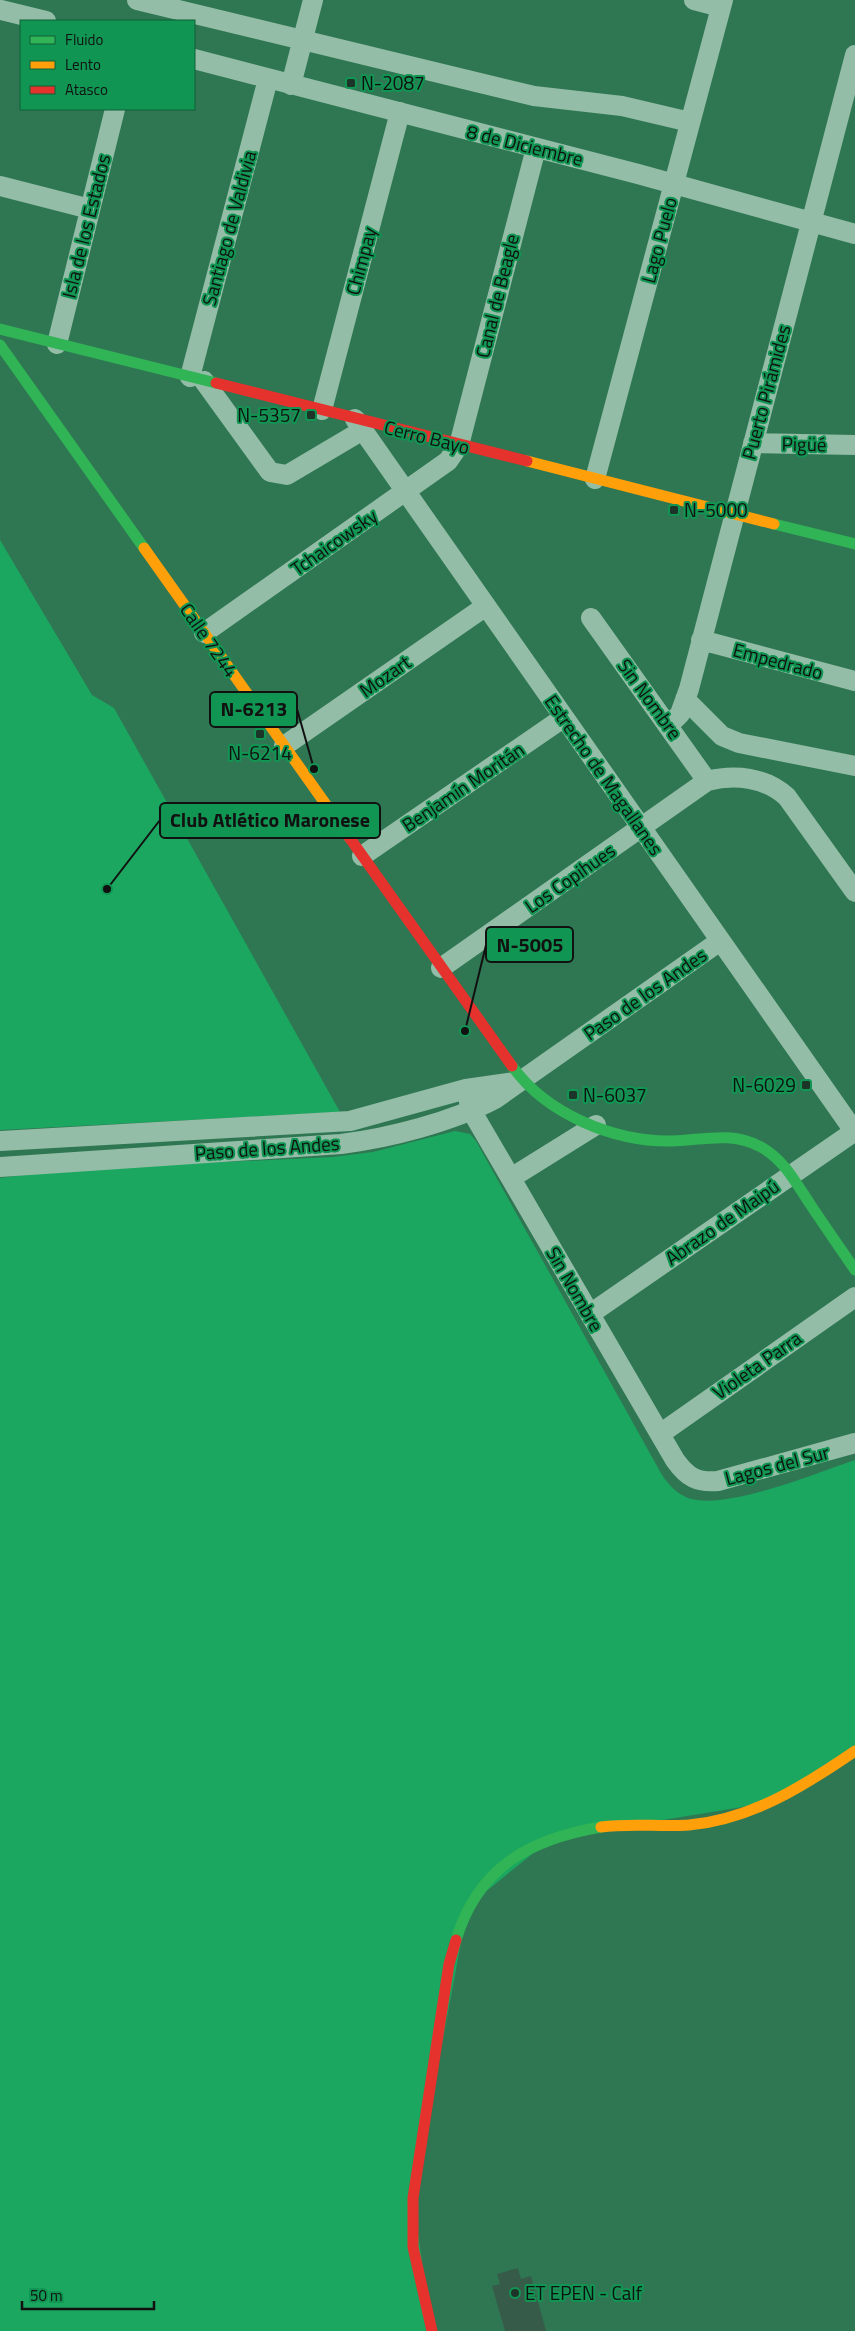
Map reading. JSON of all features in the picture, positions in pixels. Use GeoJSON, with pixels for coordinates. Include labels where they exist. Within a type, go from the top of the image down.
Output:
{"type":"FeatureCollection","features":[{"type":"Feature","properties":{"kind":"street"},"geometry":{"type":"LineString","coordinates":[[137,0],[534,96],[622,106],[690,122]]}},
{"type":"Feature","properties":{"kind":"street"},"geometry":{"type":"LineString","coordinates":[[292,84],[313,0]]}},
{"type":"Feature","properties":{"kind":"street"},"geometry":{"type":"LineString","coordinates":[[694,0],[722,4]]}},
{"type":"Feature","properties":{"kind":"street","name":"Lago Puelo"},"geometry":{"type":"LineString","coordinates":[[595,479],[722,4]]}},
{"type":"Feature","properties":{"kind":"street"},"geometry":{"type":"LineString","coordinates":[[2,8],[43,20]]}},
{"type":"Feature","properties":{"kind":"street","name":"Puerto Pirámides"},"geometry":{"type":"LineString","coordinates":[[669,726],[680,714],[685,700],[811,222],[851,90],[855,55]]}},
{"type":"Feature","properties":{"kind":"street","name":"8 de Diciembre"},"geometry":{"type":"LineString","coordinates":[[195,59],[674,183],[855,234]]}},
{"type":"Feature","properties":{"kind":"street","name":"Santiago de Valdivia"},"geometry":{"type":"LineString","coordinates":[[197,379],[268,78]]}},
{"type":"Feature","properties":{"kind":"street","name":"Isla de los Estados"},"geometry":{"type":"LineString","coordinates":[[56,344],[115,110]]}},
{"type":"Feature","properties":{"kind":"street","name":"Chimpay"},"geometry":{"type":"LineString","coordinates":[[322,410],[400,112]]}},
{"type":"Feature","properties":{"kind":"street","name":"Canal de Beagle"},"geometry":{"type":"LineString","coordinates":[[459,445],[536,148]]}},
{"type":"Feature","properties":{"kind":"street"},"geometry":{"type":"LineString","coordinates":[[0,186],[90,209]]}},
{"type":"Feature","properties":{"kind":"street","name":"Cerro Bayo"},"geometry":{"type":"LineString","coordinates":[[0,330],[322,410],[359,425],[459,445],[855,544]]}},
{"type":"Feature","properties":{"kind":"street","name":"Calle 7244"},"geometry":{"type":"LineString","coordinates":[[0,345],[522,1081]]}},
{"type":"Feature","properties":{"kind":"street"},"geometry":{"type":"LineString","coordinates":[[197,379],[270,472],[287,475],[359,425]]}},
{"type":"Feature","properties":{"kind":"street","name":"Estrecho de Magallanes"},"geometry":{"type":"LineString","coordinates":[[359,425],[855,1131]]}},
{"type":"Feature","properties":{"kind":"street","name":"Pigüé"},"geometry":{"type":"LineString","coordinates":[[753,443],[855,445]]}},
{"type":"Feature","properties":{"kind":"street","name":"Tchaicowsky"},"geometry":{"type":"LineString","coordinates":[[204,633],[406,492],[448,461],[459,445]]}},
{"type":"Feature","properties":{"kind":"street","name":"Mozart"},"geometry":{"type":"LineString","coordinates":[[284,746],[486,606]]}},
{"type":"Feature","properties":{"kind":"street","name":"Sin Nombre"},"geometry":{"type":"LineString","coordinates":[[591,618],[669,726],[716,778]]}},
{"type":"Feature","properties":{"kind":"street","name":"Empedrado"},"geometry":{"type":"LineString","coordinates":[[701,640],[855,681]]}},
{"type":"Feature","properties":{"kind":"street"},"geometry":{"type":"LineString","coordinates":[[685,700],[722,736],[739,743],[855,766]]}},
{"type":"Feature","properties":{"kind":"street","name":"Benjamín Moritán"},"geometry":{"type":"LineString","coordinates":[[362,856],[564,718]]}},
{"type":"Feature","properties":{"kind":"street"},"geometry":{"type":"LineString","coordinates":[[716,778],[762,782],[776,787],[787,797],[855,892]]}},
{"type":"Feature","properties":{"kind":"street","name":"Los Copihues"},"geometry":{"type":"LineString","coordinates":[[441,968],[641,827],[716,778]]}},
{"type":"Feature","properties":{"kind":"street","name":"Paso de los Andes"},"geometry":{"type":"LineString","coordinates":[[0,1167],[361,1141],[471,1110],[495,1099],[522,1081],[720,941]]}},
{"type":"Feature","properties":{"kind":"street"},"geometry":{"type":"LineString","coordinates":[[522,1081],[534,1093],[549,1103],[596,1125],[649,1140],[671,1142],[710,1137],[747,1140],[773,1155],[791,1175],[855,1270]]}},
{"type":"Feature","properties":{"kind":"street","name":"Paso de los Andes"},"geometry":{"type":"LineString","coordinates":[[0,1140],[334,1122],[373,1116],[466,1089],[522,1081]]}},
{"type":"Feature","properties":{"kind":"street","name":"Sin Nombre"},"geometry":{"type":"LineString","coordinates":[[466,1089],[471,1110],[660,1434],[681,1469],[697,1481]]}},
{"type":"Feature","properties":{"kind":"street"},"geometry":{"type":"LineString","coordinates":[[510,1178],[596,1125]]}},
{"type":"Feature","properties":{"kind":"street","name":"Abrazo de Maipú"},"geometry":{"type":"LineString","coordinates":[[590,1314],[855,1131]]}},
{"type":"Feature","properties":{"kind":"street","name":"Violeta Parra"},"geometry":{"type":"LineString","coordinates":[[660,1434],[855,1297]]}},
{"type":"Feature","properties":{"kind":"street","name":"Lagos del Sur"},"geometry":{"type":"LineString","coordinates":[[697,1481],[718,1481],[855,1444]]}},
{"type":"Feature","properties":{"kind":"street"},"geometry":{"type":"LineString","coordinates":[[432,2331],[413,2247],[413,2198],[449,1964],[456,1934],[468,1906],[484,1884],[503,1864],[526,1848],[552,1838],[605,1827],[694,1825],[747,1813],[774,1802],[801,1787],[855,1752]]}},
{"type":"Feature","properties":{"kind":"green space"},"geometry":{"type":"Polygon","coordinates":[[[0,540],[92,695],[114,708],[340,1112],[0,1130],[0,540]]]}},
{"type":"Feature","properties":{"kind":"green space"},"geometry":{"type":"Polygon","coordinates":[[[455,1131],[470,1134],[476,1141],[662,1475],[676,1491],[688,1498],[704,1501],[725,1499],[771,1489],[855,1460],[855,1751],[774,1802],[552,1838],[468,1906],[413,2198],[432,2331],[0,2331],[0,1178],[73,1169],[333,1157],[373,1152],[455,1131]]]}},
{"type":"Feature","properties":{"kind":"building","name":"ET EPEN - Calf"},"geometry":{"type":"Polygon","coordinates":[[[518,2268],[521,2279],[531,2276],[546,2331],[505,2331],[492,2286],[500,2284],[497,2274],[518,2268]]]}},
{"type":"Feature","properties":{"kind":"traffic: fast"},"geometry":{"type":"LineString","coordinates":[[0,329],[216,383]]}},
{"type":"Feature","properties":{"kind":"traffic: fast"},"geometry":{"type":"LineString","coordinates":[[0,345],[144,548]]}},
{"type":"Feature","properties":{"kind":"traffic: fast"},"geometry":{"type":"LineString","coordinates":[[774,524],[855,544]]}},
{"type":"Feature","properties":{"kind":"traffic: fast"},"geometry":{"type":"LineString","coordinates":[[512,1066],[526,1083],[543,1098],[583,1122],[605,1130],[650,1140],[739,1139],[761,1147],[784,1166],[855,1270]]}},
{"type":"Feature","properties":{"kind":"traffic: fast"},"geometry":{"type":"LineString","coordinates":[[456,1940],[466,1915],[478,1893],[493,1875],[510,1861],[551,1839],[601,1827]]}},
{"type":"Feature","properties":{"kind":"traffic: slow"},"geometry":{"type":"LineString","coordinates":[[527,461],[774,524]]}},
{"type":"Feature","properties":{"kind":"traffic: slow"},"geometry":{"type":"LineString","coordinates":[[144,548],[349,837]]}},
{"type":"Feature","properties":{"kind":"traffic: slow"},"geometry":{"type":"LineString","coordinates":[[601,1827],[689,1825],[712,1822],[734,1816],[756,1808],[797,1788],[855,1751]]}},
{"type":"Feature","properties":{"kind":"traffic: jam"},"geometry":{"type":"LineString","coordinates":[[216,383],[527,461]]}},
{"type":"Feature","properties":{"kind":"traffic: jam"},"geometry":{"type":"LineString","coordinates":[[349,837],[512,1066]]}},
{"type":"Feature","properties":{"kind":"traffic: jam"},"geometry":{"type":"LineString","coordinates":[[432,2331],[413,2247],[413,2198],[449,1964],[456,1940]]}},
{"type":"Feature","properties":{"kind":"place","name":"N-2087"},"geometry":{"type":"Point","coordinates":[351,83]}},
{"type":"Feature","properties":{"kind":"place","name":"N-5357"},"geometry":{"type":"Point","coordinates":[311,415]}},
{"type":"Feature","properties":{"kind":"place","name":"N-5000"},"geometry":{"type":"Point","coordinates":[674,510]}},
{"type":"Feature","properties":{"kind":"place","name":"N-6214"},"geometry":{"type":"Point","coordinates":[260,734]}},
{"type":"Feature","properties":{"kind":"place","name":"N-6213"},"geometry":{"type":"Point","coordinates":[314,769]}},
{"type":"Feature","properties":{"kind":"place","name":"Club Atlético Maronese"},"geometry":{"type":"Point","coordinates":[107,889]}},
{"type":"Feature","properties":{"kind":"place","name":"N-5005"},"geometry":{"type":"Point","coordinates":[465,1031]}},
{"type":"Feature","properties":{"kind":"place","name":"N-6029"},"geometry":{"type":"Point","coordinates":[806,1085]}},
{"type":"Feature","properties":{"kind":"place","name":"N-6037"},"geometry":{"type":"Point","coordinates":[573,1095]}},
{"type":"Feature","properties":{"kind":"place","name":"ET EPEN - Calf"},"geometry":{"type":"Point","coordinates":[515,2293]}}]}
